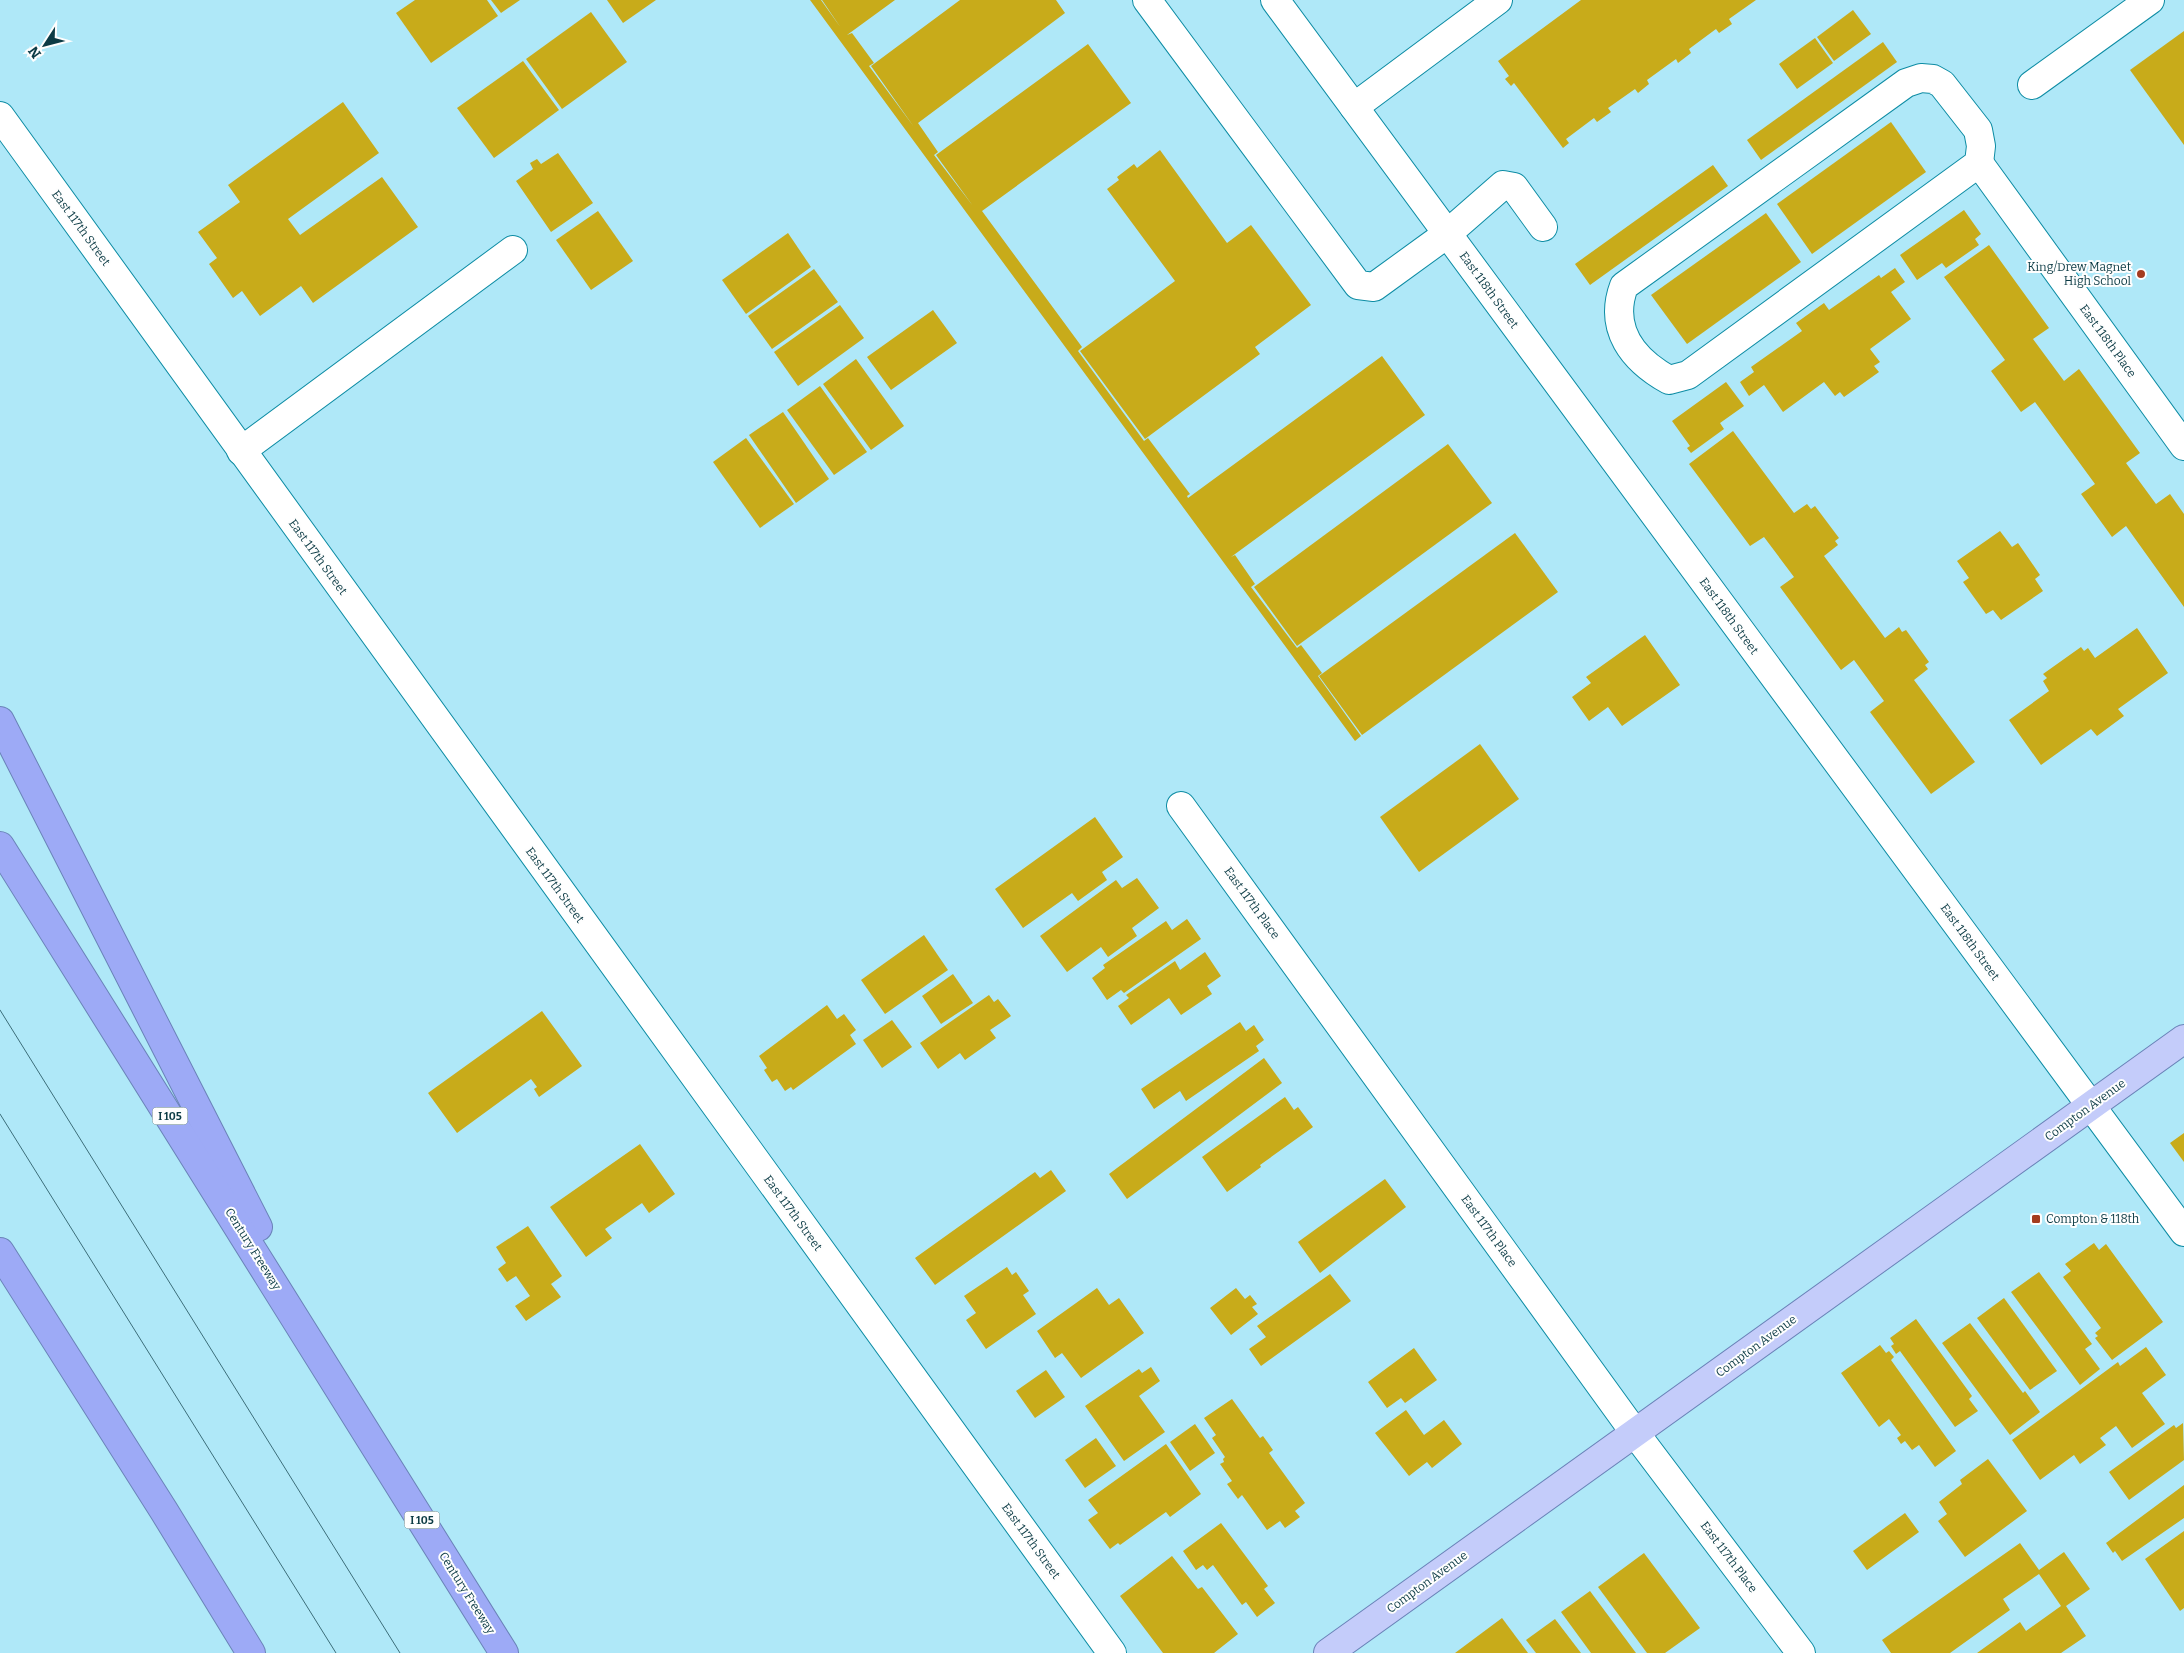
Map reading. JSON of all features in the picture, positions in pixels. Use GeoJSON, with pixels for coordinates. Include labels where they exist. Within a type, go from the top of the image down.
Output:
{"type":"FeatureCollection","features":[{"type":"Feature","properties":{"kind":"highway"},"geometry":{"type":"LineString","coordinates":[[0,721],[340,1387]]}},
{"type":"Feature","properties":{"kind":"highway","name":"Century Freeway"},"geometry":{"type":"LineString","coordinates":[[0,846],[340,1387],[504,1653]]}},
{"type":"Feature","properties":{"kind":"highway"},"geometry":{"type":"LineString","coordinates":[[0,1252],[164,1511],[251,1653]]}},
{"type":"Feature","properties":{"kind":"main road","name":"Compton Avenue"},"geometry":{"type":"LineString","coordinates":[[1328,1653],[2184,1039]]}},
{"type":"Feature","properties":{"kind":"street"},"geometry":{"type":"LineString","coordinates":[[1147,0],[1358,286],[1374,287],[1447,234],[1503,184],[1514,187],[1543,227]]}},
{"type":"Feature","properties":{"kind":"street","name":"East 118th Street"},"geometry":{"type":"LineString","coordinates":[[1275,0],[2184,1232]]}},
{"type":"Feature","properties":{"kind":"street"},"geometry":{"type":"LineString","coordinates":[[1354,106],[1498,0]]}},
{"type":"Feature","properties":{"kind":"street"},"geometry":{"type":"LineString","coordinates":[[2032,85],[2150,0]]}},
{"type":"Feature","properties":{"kind":"street"},"geometry":{"type":"LineString","coordinates":[[1921,78],[1933,79],[1942,84],[1978,130],[1982,146],[1979,162],[1688,375],[1669,380],[1651,370],[1636,356],[1624,338],[1618,314],[1619,299],[1624,286],[1906,83],[1921,78]]}},
{"type":"Feature","properties":{"kind":"street","name":"East 117th Street"},"geometry":{"type":"LineString","coordinates":[[0,116],[1112,1653]]}},
{"type":"Feature","properties":{"kind":"street","name":"East 118th Place"},"geometry":{"type":"LineString","coordinates":[[1979,162],[2184,446]]}},
{"type":"Feature","properties":{"kind":"street"},"geometry":{"type":"LineString","coordinates":[[241,451],[513,250]]}},
{"type":"Feature","properties":{"kind":"street","name":"East 117th Place"},"geometry":{"type":"LineString","coordinates":[[1181,806],[1635,1433],[1802,1653]]}},
{"type":"Feature","properties":{"kind":"building"},"geometry":{"type":"Polygon","coordinates":[[[415,0],[487,0],[498,16],[431,63],[396,13],[415,0]]]}},
{"type":"Feature","properties":{"kind":"building"},"geometry":{"type":"Polygon","coordinates":[[[491,0],[520,0],[501,13],[491,0]]]}},
{"type":"Feature","properties":{"kind":"building"},"geometry":{"type":"Polygon","coordinates":[[[607,0],[656,0],[623,23],[607,0]]]}},
{"type":"Feature","properties":{"kind":"building"},"geometry":{"type":"Polygon","coordinates":[[[810,0],[821,0],[841,28],[822,0],[895,0],[847,35],[852,33],[874,63],[869,66],[914,127],[871,66],[960,0],[1056,0],[1065,13],[918,123],[938,152],[934,155],[973,206],[936,155],[1088,44],[1131,103],[982,211],[1082,347],[1078,351],[1144,441],[1148,438],[1190,494],[1187,496],[1188,498],[1382,356],[1425,415],[1231,557],[1235,555],[1255,584],[1251,587],[1297,648],[1301,645],[1322,673],[1318,676],[1361,736],[1355,741],[810,0]]]}},
{"type":"Feature","properties":{"kind":"building"},"geometry":{"type":"Polygon","coordinates":[[[1581,0],[1756,0],[1729,19],[1732,24],[1719,33],[1716,29],[1689,49],[1691,53],[1678,63],[1676,59],[1647,80],[1649,84],[1638,93],[1635,89],[1608,108],[1611,112],[1597,122],[1594,118],[1566,139],[1569,143],[1563,148],[1514,83],[1511,86],[1505,79],[1509,76],[1498,61],[1581,0]]]}},
{"type":"Feature","properties":{"kind":"building"},"geometry":{"type":"Polygon","coordinates":[[[1853,10],[1871,34],[1834,61],[1817,37],[1853,10]]]}},
{"type":"Feature","properties":{"kind":"building"},"geometry":{"type":"Polygon","coordinates":[[[591,12],[627,62],[562,109],[526,59],[591,12]]]}},
{"type":"Feature","properties":{"kind":"building"},"geometry":{"type":"Polygon","coordinates":[[[2184,31],[2184,145],[2130,70],[2184,31]]]}},
{"type":"Feature","properties":{"kind":"building"},"geometry":{"type":"Polygon","coordinates":[[[1815,38],[1833,63],[1797,89],[1779,64],[1815,38]]]}},
{"type":"Feature","properties":{"kind":"building"},"geometry":{"type":"Polygon","coordinates":[[[1883,42],[1897,62],[1761,160],[1747,140],[1883,42]]]}},
{"type":"Feature","properties":{"kind":"building"},"geometry":{"type":"Polygon","coordinates":[[[523,61],[559,110],[494,158],[457,108],[523,61]]]}},
{"type":"Feature","properties":{"kind":"building"},"geometry":{"type":"Polygon","coordinates":[[[343,102],[379,153],[288,219],[300,235],[382,177],[418,227],[313,303],[301,286],[260,316],[242,291],[233,298],[209,264],[217,258],[198,232],[240,202],[228,185],[343,102]]]}},
{"type":"Feature","properties":{"kind":"building"},"geometry":{"type":"Polygon","coordinates":[[[1891,122],[1926,172],[1812,254],[1777,204],[1891,122]]]}},
{"type":"Feature","properties":{"kind":"building"},"geometry":{"type":"Polygon","coordinates":[[[1160,150],[1227,243],[1251,225],[1311,305],[1255,347],[1260,354],[1145,439],[1080,351],[1175,281],[1107,189],[1119,180],[1117,177],[1134,164],[1137,168],[1160,150]]]}},
{"type":"Feature","properties":{"kind":"building"},"geometry":{"type":"Polygon","coordinates":[[[558,153],[593,203],[551,232],[516,181],[533,169],[530,163],[537,159],[541,164],[558,153]]]}},
{"type":"Feature","properties":{"kind":"building"},"geometry":{"type":"Polygon","coordinates":[[[1713,165],[1728,186],[1590,285],[1575,264],[1713,165]]]}},
{"type":"Feature","properties":{"kind":"building"},"geometry":{"type":"Polygon","coordinates":[[[1964,210],[1981,234],[1975,239],[1979,245],[1946,268],[1942,263],[1917,280],[1900,255],[1964,210]]]}},
{"type":"Feature","properties":{"kind":"building"},"geometry":{"type":"Polygon","coordinates":[[[598,211],[633,261],[591,290],[556,240],[598,211]]]}},
{"type":"Feature","properties":{"kind":"building"},"geometry":{"type":"Polygon","coordinates":[[[1766,213],[1801,262],[1687,344],[1651,295],[1766,213]]]}},
{"type":"Feature","properties":{"kind":"building"},"geometry":{"type":"Polygon","coordinates":[[[788,233],[811,267],[746,314],[722,280],[788,233]]]}},
{"type":"Feature","properties":{"kind":"building"},"geometry":{"type":"Polygon","coordinates":[[[1989,245],[2049,328],[2033,339],[2064,381],[2079,369],[2140,453],[2126,463],[2156,504],[2170,494],[2184,514],[2184,607],[2126,526],[2112,537],[2081,494],[2095,484],[2035,402],[2021,412],[1991,371],[2005,360],[1944,277],[1989,245]]]}},
{"type":"Feature","properties":{"kind":"building"},"geometry":{"type":"Polygon","coordinates":[[[1895,268],[1905,282],[1891,292],[1911,319],[1870,349],[1880,362],[1874,366],[1879,372],[1844,397],[1840,392],[1835,396],[1824,382],[1783,412],[1764,385],[1749,396],[1740,382],[1754,372],[1751,367],[1802,331],[1796,323],[1824,303],[1829,310],[1879,275],[1881,278],[1895,268]]]}},
{"type":"Feature","properties":{"kind":"building"},"geometry":{"type":"Polygon","coordinates":[[[814,269],[838,302],[772,349],[748,316],[814,269]]]}},
{"type":"Feature","properties":{"kind":"building"},"geometry":{"type":"Polygon","coordinates":[[[840,305],[864,338],[798,386],[774,352],[840,305]]]}},
{"type":"Feature","properties":{"kind":"building"},"geometry":{"type":"Polygon","coordinates":[[[933,310],[957,343],[891,390],[867,357],[933,310]]]}},
{"type":"Feature","properties":{"kind":"building"},"geometry":{"type":"Polygon","coordinates":[[[856,359],[904,426],[871,450],[823,384],[856,359]]]}},
{"type":"Feature","properties":{"kind":"building"},"geometry":{"type":"Polygon","coordinates":[[[1726,382],[1744,406],[1720,423],[1724,429],[1691,453],[1687,448],[1690,446],[1672,421],[1726,382]]]}},
{"type":"Feature","properties":{"kind":"building"},"geometry":{"type":"Polygon","coordinates":[[[820,386],[867,452],[834,475],[787,410],[820,386]]]}},
{"type":"Feature","properties":{"kind":"building"},"geometry":{"type":"Polygon","coordinates":[[[783,412],[829,479],[796,503],[749,435],[783,412]]]}},
{"type":"Feature","properties":{"kind":"building"},"geometry":{"type":"Polygon","coordinates":[[[1733,431],[1794,513],[1807,504],[1811,509],[1815,506],[1839,538],[1835,541],[1838,545],[1824,556],[1885,638],[1899,627],[1902,632],[1906,630],[1929,662],[1925,665],[1928,669],[1914,680],[1975,762],[1931,794],[1870,712],[1884,701],[1854,660],[1841,670],[1780,587],[1794,577],[1764,537],[1750,546],[1689,464],[1733,431]]]}},
{"type":"Feature","properties":{"kind":"building"},"geometry":{"type":"Polygon","coordinates":[[[746,438],[794,504],[760,528],[713,462],[746,438]]]}},
{"type":"Feature","properties":{"kind":"building"},"geometry":{"type":"Polygon","coordinates":[[[1448,444],[1492,503],[1297,646],[1254,587],[1448,444]]]}},
{"type":"Feature","properties":{"kind":"building"},"geometry":{"type":"Polygon","coordinates":[[[2000,531],[2012,547],[2018,543],[2040,575],[2035,579],[2043,591],[2001,620],[1993,610],[1986,614],[1963,582],[1969,578],[1957,561],[2000,531]]]}},
{"type":"Feature","properties":{"kind":"building"},"geometry":{"type":"Polygon","coordinates":[[[1515,533],[1558,592],[1362,735],[1319,676],[1515,533]]]}},
{"type":"Feature","properties":{"kind":"building"},"geometry":{"type":"Polygon","coordinates":[[[2137,628],[2168,673],[2118,709],[2124,716],[2097,736],[2091,729],[2041,765],[2009,720],[2049,691],[2043,681],[2047,678],[2043,674],[2081,647],[2084,651],[2088,648],[2095,658],[2137,628]]]}},
{"type":"Feature","properties":{"kind":"building"},"geometry":{"type":"Polygon","coordinates":[[[1645,635],[1680,685],[1622,726],[1608,707],[1589,721],[1572,697],[1591,683],[1586,677],[1645,635]]]}},
{"type":"Feature","properties":{"kind":"building"},"geometry":{"type":"Polygon","coordinates":[[[1480,744],[1519,799],[1419,872],[1380,817],[1480,744]]]}},
{"type":"Feature","properties":{"kind":"building"},"geometry":{"type":"Polygon","coordinates":[[[1095,817],[1123,857],[1102,872],[1107,880],[1078,901],[1072,893],[1023,928],[995,889],[1095,817]]]}},
{"type":"Feature","properties":{"kind":"building"},"geometry":{"type":"Polygon","coordinates":[[[1137,878],[1159,908],[1132,928],[1137,936],[1108,957],[1101,947],[1067,972],[1040,936],[1116,880],[1122,888],[1137,878]]]}},
{"type":"Feature","properties":{"kind":"building"},"geometry":{"type":"Polygon","coordinates":[[[1187,919],[1201,939],[1124,993],[1121,990],[1107,1000],[1092,978],[1105,968],[1103,965],[1166,921],[1172,930],[1187,919]]]}},
{"type":"Feature","properties":{"kind":"building"},"geometry":{"type":"Polygon","coordinates":[[[924,935],[948,970],[885,1014],[861,980],[924,935]]]}},
{"type":"Feature","properties":{"kind":"building"},"geometry":{"type":"Polygon","coordinates":[[[1205,952],[1221,976],[1207,986],[1212,994],[1181,1015],[1169,998],[1131,1025],[1118,1006],[1129,998],[1126,995],[1175,961],[1180,970],[1205,952]]]}},
{"type":"Feature","properties":{"kind":"building"},"geometry":{"type":"Polygon","coordinates":[[[953,974],[973,1003],[941,1024],[922,996],[953,974]]]}},
{"type":"Feature","properties":{"kind":"building"},"geometry":{"type":"Polygon","coordinates":[[[989,995],[994,1002],[998,999],[1011,1016],[990,1030],[996,1038],[965,1060],[960,1053],[938,1069],[920,1043],[989,995]]]}},
{"type":"Feature","properties":{"kind":"building"},"geometry":{"type":"Polygon","coordinates":[[[827,1005],[837,1019],[844,1014],[856,1030],[850,1035],[856,1044],[793,1090],[791,1087],[785,1091],[777,1079],[772,1082],[764,1070],[767,1068],[759,1056],[827,1005]]]}},
{"type":"Feature","properties":{"kind":"building"},"geometry":{"type":"Polygon","coordinates":[[[542,1011],[582,1066],[539,1097],[534,1089],[537,1087],[531,1079],[457,1133],[428,1093],[542,1011]]]}},
{"type":"Feature","properties":{"kind":"building"},"geometry":{"type":"Polygon","coordinates":[[[892,1020],[912,1047],[882,1068],[863,1040],[892,1020]]]}},
{"type":"Feature","properties":{"kind":"building"},"geometry":{"type":"Polygon","coordinates":[[[1240,1022],[1246,1031],[1254,1025],[1264,1040],[1256,1046],[1259,1051],[1186,1101],[1180,1091],[1154,1109],[1141,1089],[1240,1022]]]}},
{"type":"Feature","properties":{"kind":"building"},"geometry":{"type":"Polygon","coordinates":[[[1264,1058],[1282,1083],[1127,1199],[1109,1174],[1264,1058]]]}},
{"type":"Feature","properties":{"kind":"building"},"geometry":{"type":"Polygon","coordinates":[[[1285,1097],[1294,1110],[1298,1107],[1313,1127],[1260,1165],[1261,1167],[1227,1192],[1202,1157],[1285,1097]]]}},
{"type":"Feature","properties":{"kind":"building"},"geometry":{"type":"Polygon","coordinates":[[[2184,1133],[2184,1162],[2170,1143],[2184,1133]]]}},
{"type":"Feature","properties":{"kind":"building"},"geometry":{"type":"Polygon","coordinates":[[[640,1144],[675,1194],[649,1213],[642,1203],[605,1229],[612,1238],[586,1257],[550,1207],[640,1144]]]}},
{"type":"Feature","properties":{"kind":"building"},"geometry":{"type":"Polygon","coordinates":[[[1051,1170],[1066,1191],[935,1285],[915,1258],[1035,1172],[1040,1178],[1051,1170]]]}},
{"type":"Feature","properties":{"kind":"building"},"geometry":{"type":"Polygon","coordinates":[[[1385,1179],[1406,1207],[1320,1273],[1298,1242],[1385,1179]]]}},
{"type":"Feature","properties":{"kind":"building"},"geometry":{"type":"Polygon","coordinates":[[[528,1226],[562,1276],[551,1284],[561,1297],[526,1321],[515,1306],[530,1296],[516,1276],[507,1282],[498,1269],[506,1263],[496,1247],[528,1226]]]}},
{"type":"Feature","properties":{"kind":"building"},"geometry":{"type":"Polygon","coordinates":[[[2094,1243],[2099,1250],[2106,1244],[2163,1322],[2112,1360],[2095,1338],[2098,1336],[2095,1333],[2101,1328],[2063,1277],[2071,1271],[2065,1264],[2094,1243]]]}},
{"type":"Feature","properties":{"kind":"building"},"geometry":{"type":"Polygon","coordinates":[[[1007,1267],[1012,1275],[1016,1272],[1029,1291],[1023,1295],[1036,1314],[986,1349],[966,1320],[976,1313],[964,1296],[1007,1267]]]}},
{"type":"Feature","properties":{"kind":"building"},"geometry":{"type":"Polygon","coordinates":[[[2039,1272],[2092,1344],[2085,1349],[2100,1369],[2080,1385],[2011,1292],[2039,1272]]]}},
{"type":"Feature","properties":{"kind":"building"},"geometry":{"type":"Polygon","coordinates":[[[1330,1274],[1351,1301],[1261,1366],[1249,1349],[1266,1337],[1257,1326],[1330,1274]]]}},
{"type":"Feature","properties":{"kind":"building"},"geometry":{"type":"Polygon","coordinates":[[[1097,1288],[1109,1305],[1119,1298],[1144,1333],[1081,1378],[1062,1353],[1055,1358],[1037,1331],[1097,1288]]]}},
{"type":"Feature","properties":{"kind":"building"},"geometry":{"type":"Polygon","coordinates":[[[1236,1288],[1245,1299],[1250,1295],[1257,1304],[1252,1307],[1258,1314],[1231,1335],[1210,1308],[1236,1288]]]}},
{"type":"Feature","properties":{"kind":"building"},"geometry":{"type":"Polygon","coordinates":[[[2004,1298],[2057,1371],[2030,1390],[1977,1318],[2004,1298]]]}},
{"type":"Feature","properties":{"kind":"building"},"geometry":{"type":"Polygon","coordinates":[[[1916,1319],[1972,1396],[1969,1399],[1978,1411],[1955,1427],[1900,1351],[1896,1354],[1891,1346],[1894,1344],[1890,1338],[1916,1319]]]}},
{"type":"Feature","properties":{"kind":"building"},"geometry":{"type":"Polygon","coordinates":[[[1970,1323],[2023,1393],[2025,1391],[2040,1412],[2010,1435],[1942,1343],[1970,1323]]]}},
{"type":"Feature","properties":{"kind":"building"},"geometry":{"type":"Polygon","coordinates":[[[1880,1345],[1886,1353],[1889,1351],[1894,1357],[1891,1360],[1956,1451],[1935,1467],[1919,1445],[1912,1450],[1905,1441],[1901,1444],[1897,1438],[1901,1435],[1889,1419],[1879,1427],[1841,1373],[1880,1345]]]}},
{"type":"Feature","properties":{"kind":"building"},"geometry":{"type":"Polygon","coordinates":[[[2146,1347],[2166,1375],[2142,1393],[2165,1424],[2132,1448],[2116,1426],[2100,1438],[2106,1445],[2080,1464],[2074,1455],[2040,1480],[2012,1440],[2118,1362],[2120,1366],[2146,1347]]]}},
{"type":"Feature","properties":{"kind":"building"},"geometry":{"type":"Polygon","coordinates":[[[1414,1348],[1437,1380],[1405,1403],[1401,1398],[1387,1408],[1368,1382],[1414,1348]]]}},
{"type":"Feature","properties":{"kind":"building"},"geometry":{"type":"Polygon","coordinates":[[[1151,1367],[1160,1381],[1139,1396],[1165,1432],[1124,1461],[1085,1406],[1139,1369],[1142,1373],[1151,1367]]]}},
{"type":"Feature","properties":{"kind":"building"},"geometry":{"type":"Polygon","coordinates":[[[1046,1370],[1065,1397],[1035,1418],[1016,1391],[1046,1370]]]}},
{"type":"Feature","properties":{"kind":"building"},"geometry":{"type":"Polygon","coordinates":[[[1232,1399],[1260,1438],[1263,1436],[1273,1450],[1269,1453],[1305,1503],[1295,1511],[1300,1517],[1285,1528],[1280,1521],[1267,1530],[1242,1495],[1238,1499],[1227,1484],[1232,1481],[1220,1464],[1224,1462],[1223,1459],[1225,1457],[1212,1438],[1216,1435],[1204,1418],[1232,1399]]]}},
{"type":"Feature","properties":{"kind":"building"},"geometry":{"type":"Polygon","coordinates":[[[1406,1410],[1424,1435],[1444,1420],[1462,1444],[1432,1468],[1427,1462],[1409,1476],[1375,1433],[1406,1410]]]}},
{"type":"Feature","properties":{"kind":"building"},"geometry":{"type":"Polygon","coordinates":[[[2183,1423],[2184,1460],[2129,1500],[2109,1472],[2174,1425],[2176,1428],[2183,1423]]]}},
{"type":"Feature","properties":{"kind":"building"},"geometry":{"type":"Polygon","coordinates":[[[1195,1424],[1215,1453],[1190,1471],[1170,1442],[1195,1424]]]}},
{"type":"Feature","properties":{"kind":"building"},"geometry":{"type":"Polygon","coordinates":[[[1096,1438],[1116,1466],[1085,1488],[1065,1460],[1096,1438]]]}},
{"type":"Feature","properties":{"kind":"building"},"geometry":{"type":"Polygon","coordinates":[[[1166,1444],[1201,1494],[1170,1517],[1166,1512],[1120,1545],[1118,1543],[1110,1549],[1088,1520],[1098,1513],[1088,1500],[1166,1444]]]}},
{"type":"Feature","properties":{"kind":"building"},"geometry":{"type":"Polygon","coordinates":[[[1988,1459],[2027,1511],[1965,1557],[1938,1521],[1947,1514],[1939,1502],[1962,1484],[1960,1480],[1988,1459]]]}},
{"type":"Feature","properties":{"kind":"building"},"geometry":{"type":"Polygon","coordinates":[[[2184,1485],[2184,1518],[2122,1561],[2115,1551],[2113,1553],[2106,1543],[2184,1485]]]}},
{"type":"Feature","properties":{"kind":"building"},"geometry":{"type":"Polygon","coordinates":[[[1905,1513],[1919,1532],[1867,1570],[1853,1551],[1905,1513]]]}},
{"type":"Feature","properties":{"kind":"building"},"geometry":{"type":"Polygon","coordinates":[[[1221,1523],[1268,1586],[1264,1589],[1275,1603],[1257,1617],[1246,1602],[1242,1605],[1213,1565],[1207,1570],[1203,1565],[1196,1570],[1183,1551],[1221,1523]]]}},
{"type":"Feature","properties":{"kind":"building"},"geometry":{"type":"Polygon","coordinates":[[[2184,1531],[2184,1608],[2180,1611],[2145,1559],[2184,1531]]]}},
{"type":"Feature","properties":{"kind":"building"},"geometry":{"type":"Polygon","coordinates":[[[2020,1543],[2039,1570],[2064,1552],[2090,1589],[2066,1606],[2086,1636],[2061,1653],[1977,1653],[2020,1622],[2026,1631],[2061,1606],[2039,1574],[2003,1599],[2010,1610],[1950,1653],[1891,1653],[1882,1640],[2020,1543]]]}},
{"type":"Feature","properties":{"kind":"building"},"geometry":{"type":"Polygon","coordinates":[[[1644,1553],[1700,1628],[1665,1653],[1647,1653],[1598,1587],[1644,1553]]]}},
{"type":"Feature","properties":{"kind":"building"},"geometry":{"type":"Polygon","coordinates":[[[1172,1556],[1198,1589],[1202,1587],[1238,1634],[1214,1653],[1163,1653],[1120,1596],[1172,1556]]]}},
{"type":"Feature","properties":{"kind":"building"},"geometry":{"type":"Polygon","coordinates":[[[1590,1591],[1636,1653],[1591,1653],[1561,1612],[1590,1591]]]}},
{"type":"Feature","properties":{"kind":"building"},"geometry":{"type":"Polygon","coordinates":[[[1502,1618],[1528,1653],[1455,1653],[1502,1618]]]}},
{"type":"Feature","properties":{"kind":"building"},"geometry":{"type":"Polygon","coordinates":[[[1555,1619],[1581,1653],[1536,1653],[1526,1640],[1555,1619]]]}},
{"type":"Feature","properties":{"kind":"tram line"},"geometry":{"type":"LineString","coordinates":[[0,1010],[400,1653]]}},
{"type":"Feature","properties":{"kind":"tram line"},"geometry":{"type":"LineString","coordinates":[[0,1114],[336,1653]]}},
{"type":"Feature","properties":{"kind":"place","name":"King/Drew Magnet High School"},"geometry":{"type":"Point","coordinates":[2141,274]}},
{"type":"Feature","properties":{"kind":"place","name":"Compton & 118th"},"geometry":{"type":"Point","coordinates":[2036,1219]}}]}
